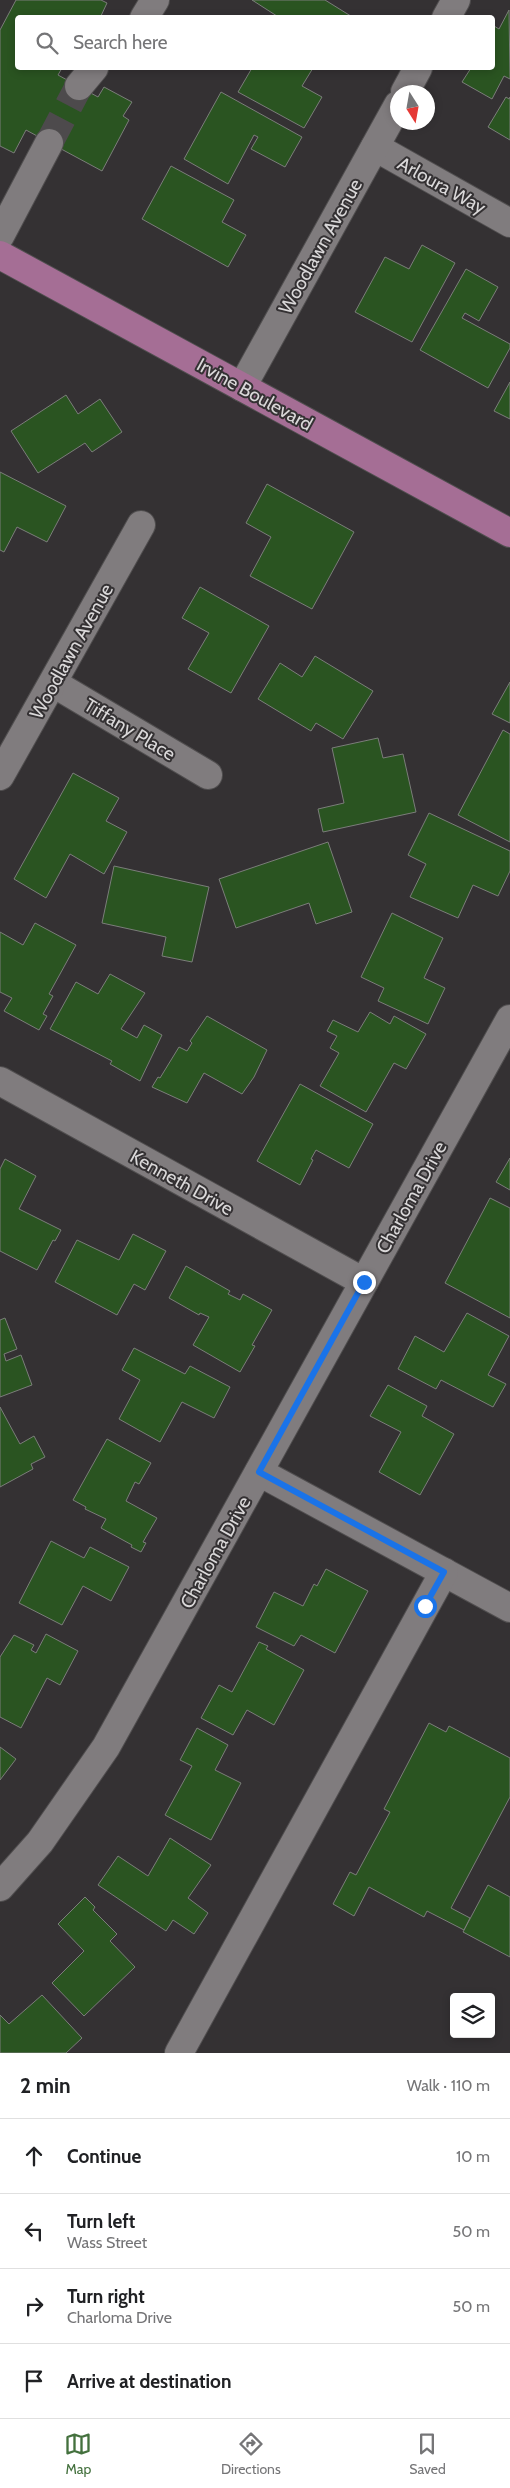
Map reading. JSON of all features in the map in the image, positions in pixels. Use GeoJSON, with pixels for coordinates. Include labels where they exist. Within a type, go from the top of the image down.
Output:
{"type":"FeatureCollection","features":[{"type":"Feature","properties":{"kind":"main road","name":"Irvine Boulevard"},"geometry":{"type":"LineString","coordinates":[[0,255],[510,533]]}},
{"type":"Feature","properties":{"kind":"street"},"geometry":{"type":"LineString","coordinates":[[146,15],[155,0]]}},
{"type":"Feature","properties":{"kind":"street"},"geometry":{"type":"LineString","coordinates":[[448,15],[456,0]]}},
{"type":"Feature","properties":{"kind":"street"},"geometry":{"type":"LineString","coordinates":[[409,85],[417,70]]}},
{"type":"Feature","properties":{"kind":"street","name":"Woodlawn Avenue"},"geometry":{"type":"LineString","coordinates":[[242,387],[390,120]]}},
{"type":"Feature","properties":{"kind":"street"},"geometry":{"type":"LineString","coordinates":[[0,236],[49,143]]}},
{"type":"Feature","properties":{"kind":"street","name":"Arloura Way"},"geometry":{"type":"LineString","coordinates":[[375,147],[510,223]]}},
{"type":"Feature","properties":{"kind":"street","name":"Woodlawn Avenue"},"geometry":{"type":"LineString","coordinates":[[0,776],[141,525]]}},
{"type":"Feature","properties":{"kind":"street","name":"Tiffany Place"},"geometry":{"type":"LineString","coordinates":[[53,683],[208,775]]}},
{"type":"Feature","properties":{"kind":"street","name":"Charloma Drive"},"geometry":{"type":"LineString","coordinates":[[0,1887],[40,1842],[106,1747],[510,1019]]}},
{"type":"Feature","properties":{"kind":"street","name":"Kenneth Drive"},"geometry":{"type":"LineString","coordinates":[[0,1081],[364,1282]]}},
{"type":"Feature","properties":{"kind":"street"},"geometry":{"type":"LineString","coordinates":[[259,1472],[510,1608]]}},
{"type":"Feature","properties":{"kind":"street"},"geometry":{"type":"LineString","coordinates":[[179,2053],[444,1572]]}},
{"type":"Feature","properties":{"kind":"building"},"geometry":{"type":"Polygon","coordinates":[[[16,0],[101,0],[107,3],[101,15],[15,15],[15,70],[61,70],[58,75],[98,97],[104,87],[132,102],[123,116],[129,120],[102,171],[26,130],[14,153],[0,146],[0,30],[16,0]]]}},
{"type":"Feature","properties":{"kind":"building"},"geometry":{"type":"Polygon","coordinates":[[[252,0],[325,0],[349,15],[275,15],[252,0]]]}},
{"type":"Feature","properties":{"kind":"building"},"geometry":{"type":"Polygon","coordinates":[[[509,10],[510,79],[504,76],[492,99],[462,82],[470,70],[495,70],[495,27],[499,29],[509,10]]]}},
{"type":"Feature","properties":{"kind":"building"},"geometry":{"type":"Polygon","coordinates":[[[251,70],[312,70],[302,86],[322,97],[304,128],[238,92],[251,70]]]}},
{"type":"Feature","properties":{"kind":"building"},"geometry":{"type":"Polygon","coordinates":[[[221,92],[302,137],[285,167],[251,149],[258,137],[254,135],[228,184],[184,159],[221,92]]]}},
{"type":"Feature","properties":{"kind":"building"},"geometry":{"type":"Polygon","coordinates":[[[506,97],[509,99],[510,97],[510,140],[488,127],[506,97]]]}},
{"type":"Feature","properties":{"kind":"building"},"geometry":{"type":"Polygon","coordinates":[[[171,166],[234,200],[222,222],[246,235],[228,267],[142,219],[171,166]]]}},
{"type":"Feature","properties":{"kind":"building"},"geometry":{"type":"Polygon","coordinates":[[[422,245],[455,263],[412,342],[355,312],[385,257],[409,269],[422,245]]]}},
{"type":"Feature","properties":{"kind":"building"},"geometry":{"type":"Polygon","coordinates":[[[466,269],[498,287],[479,321],[465,313],[462,318],[510,344],[510,348],[488,388],[420,350],[466,269]]]}},
{"type":"Feature","properties":{"kind":"building"},"geometry":{"type":"Polygon","coordinates":[[[510,382],[510,419],[494,411],[510,382]]]}},
{"type":"Feature","properties":{"kind":"building"},"geometry":{"type":"Polygon","coordinates":[[[66,395],[78,414],[100,399],[122,432],[92,452],[85,443],[38,473],[11,431],[66,395]]]}},
{"type":"Feature","properties":{"kind":"building"},"geometry":{"type":"Polygon","coordinates":[[[0,472],[66,506],[47,542],[17,527],[4,552],[0,550],[0,472]]]}},
{"type":"Feature","properties":{"kind":"building"},"geometry":{"type":"Polygon","coordinates":[[[267,484],[354,532],[312,609],[250,576],[271,537],[246,523],[267,484]]]}},
{"type":"Feature","properties":{"kind":"building"},"geometry":{"type":"Polygon","coordinates":[[[200,587],[269,626],[231,693],[188,669],[209,633],[182,618],[200,587]]]}},
{"type":"Feature","properties":{"kind":"building"},"geometry":{"type":"Polygon","coordinates":[[[315,656],[373,691],[343,739],[316,723],[311,731],[258,699],[280,663],[302,677],[315,656]]]}},
{"type":"Feature","properties":{"kind":"building"},"geometry":{"type":"Polygon","coordinates":[[[510,682],[510,723],[492,714],[510,682]]]}},
{"type":"Feature","properties":{"kind":"building"},"geometry":{"type":"Polygon","coordinates":[[[503,730],[510,734],[510,842],[458,815],[503,730]]]}},
{"type":"Feature","properties":{"kind":"building"},"geometry":{"type":"Polygon","coordinates":[[[378,738],[383,758],[403,754],[416,812],[323,832],[318,809],[344,803],[332,748],[378,738]]]}},
{"type":"Feature","properties":{"kind":"building"},"geometry":{"type":"Polygon","coordinates":[[[73,773],[119,798],[106,821],[127,832],[104,874],[70,854],[46,898],[14,879],[73,773]]]}},
{"type":"Feature","properties":{"kind":"building"},"geometry":{"type":"Polygon","coordinates":[[[429,813],[510,851],[510,871],[498,896],[473,885],[458,918],[410,897],[426,864],[408,855],[429,813]]]}},
{"type":"Feature","properties":{"kind":"building"},"geometry":{"type":"Polygon","coordinates":[[[328,842],[352,912],[316,924],[309,903],[236,928],[219,879],[328,842]]]}},
{"type":"Feature","properties":{"kind":"building"},"geometry":{"type":"Polygon","coordinates":[[[114,866],[209,887],[192,962],[162,956],[166,937],[102,923],[114,866]]]}},
{"type":"Feature","properties":{"kind":"building"},"geometry":{"type":"Polygon","coordinates":[[[392,913],[443,938],[424,978],[445,988],[428,1024],[378,1001],[384,988],[361,977],[392,913]]]}},
{"type":"Feature","properties":{"kind":"building"},"geometry":{"type":"Polygon","coordinates":[[[35,923],[76,945],[49,994],[53,996],[43,1014],[47,1016],[39,1030],[4,1011],[12,998],[0,992],[0,932],[23,945],[35,923]]]}},
{"type":"Feature","properties":{"kind":"building"},"geometry":{"type":"Polygon","coordinates":[[[110,974],[145,993],[121,1029],[137,1038],[144,1025],[162,1035],[140,1081],[110,1064],[112,1061],[50,1029],[76,982],[98,994],[110,974]]]}},
{"type":"Feature","properties":{"kind":"building"},"geometry":{"type":"Polygon","coordinates":[[[370,1012],[390,1024],[394,1016],[426,1034],[406,1069],[394,1063],[366,1112],[320,1086],[339,1053],[330,1048],[337,1036],[327,1031],[333,1020],[358,1032],[370,1012]]]}},
{"type":"Feature","properties":{"kind":"building"},"geometry":{"type":"Polygon","coordinates":[[[207,1016],[267,1050],[254,1077],[242,1094],[204,1073],[187,1103],[152,1087],[158,1077],[160,1078],[179,1047],[187,1051],[192,1043],[190,1041],[207,1016]]]}},
{"type":"Feature","properties":{"kind":"building"},"geometry":{"type":"Polygon","coordinates":[[[300,1084],[373,1124],[349,1168],[316,1150],[300,1185],[257,1161],[300,1084]]]}},
{"type":"Feature","properties":{"kind":"building"},"geometry":{"type":"Polygon","coordinates":[[[510,1158],[510,1190],[496,1182],[510,1158]]]}},
{"type":"Feature","properties":{"kind":"building"},"geometry":{"type":"Polygon","coordinates":[[[5,1159],[36,1176],[19,1209],[61,1230],[55,1241],[53,1240],[37,1270],[0,1251],[0,1169],[5,1159]]]}},
{"type":"Feature","properties":{"kind":"building"},"geometry":{"type":"Polygon","coordinates":[[[490,1198],[510,1208],[510,1318],[445,1283],[490,1198]]]}},
{"type":"Feature","properties":{"kind":"building"},"geometry":{"type":"Polygon","coordinates":[[[133,1234],[166,1251],[145,1290],[134,1284],[117,1315],[55,1282],[77,1240],[119,1260],[133,1234]]]}},
{"type":"Feature","properties":{"kind":"building"},"geometry":{"type":"Polygon","coordinates":[[[186,1266],[230,1291],[228,1294],[240,1300],[243,1294],[272,1310],[252,1345],[255,1346],[240,1372],[193,1345],[209,1317],[200,1313],[199,1315],[169,1298],[186,1266]]]}},
{"type":"Feature","properties":{"kind":"building"},"geometry":{"type":"Polygon","coordinates":[[[467,1313],[509,1336],[488,1375],[506,1384],[493,1407],[441,1380],[436,1389],[398,1369],[415,1336],[444,1352],[467,1313]]]}},
{"type":"Feature","properties":{"kind":"building"},"geometry":{"type":"Polygon","coordinates":[[[5,1318],[17,1349],[4,1354],[6,1361],[21,1355],[32,1385],[0,1397],[0,1320],[5,1318]]]}},
{"type":"Feature","properties":{"kind":"building"},"geometry":{"type":"Polygon","coordinates":[[[134,1348],[185,1374],[190,1366],[230,1387],[214,1418],[182,1402],[160,1442],[119,1419],[140,1380],[122,1370],[134,1348]]]}},
{"type":"Feature","properties":{"kind":"building"},"geometry":{"type":"Polygon","coordinates":[[[388,1385],[427,1406],[422,1416],[454,1434],[420,1495],[379,1472],[401,1432],[370,1416],[388,1385]]]}},
{"type":"Feature","properties":{"kind":"building"},"geometry":{"type":"Polygon","coordinates":[[[0,1407],[20,1444],[34,1436],[45,1457],[31,1464],[33,1469],[0,1487],[0,1407]]]}},
{"type":"Feature","properties":{"kind":"building"},"geometry":{"type":"Polygon","coordinates":[[[107,1439],[151,1463],[139,1484],[135,1482],[126,1501],[157,1518],[143,1542],[146,1543],[141,1552],[101,1528],[106,1519],[85,1509],[86,1507],[73,1500],[107,1439]]]}},
{"type":"Feature","properties":{"kind":"building"},"geometry":{"type":"Polygon","coordinates":[[[51,1541],[84,1558],[90,1547],[129,1567],[111,1601],[83,1586],[62,1625],[19,1603],[51,1541]]]}},
{"type":"Feature","properties":{"kind":"building"},"geometry":{"type":"Polygon","coordinates":[[[326,1569],[368,1591],[335,1653],[301,1635],[294,1646],[256,1627],[274,1592],[303,1606],[314,1584],[317,1586],[326,1569]]]}},
{"type":"Feature","properties":{"kind":"building"},"geometry":{"type":"Polygon","coordinates":[[[46,1634],[78,1651],[60,1685],[47,1678],[21,1728],[0,1717],[0,1657],[14,1635],[34,1645],[31,1650],[36,1653],[46,1634]]]}},
{"type":"Feature","properties":{"kind":"building"},"geometry":{"type":"Polygon","coordinates":[[[259,1642],[268,1646],[266,1649],[304,1670],[274,1725],[247,1710],[233,1735],[201,1718],[219,1685],[232,1692],[259,1642]]]}},
{"type":"Feature","properties":{"kind":"building"},"geometry":{"type":"Polygon","coordinates":[[[429,1723],[446,1732],[449,1726],[510,1758],[510,1797],[451,1908],[470,1918],[464,1930],[427,1911],[424,1917],[369,1887],[354,1916],[333,1904],[350,1872],[356,1875],[390,1812],[384,1809],[429,1723]]]}},
{"type":"Feature","properties":{"kind":"building"},"geometry":{"type":"Polygon","coordinates":[[[197,1728],[228,1745],[215,1770],[241,1783],[211,1840],[165,1815],[192,1766],[180,1760],[197,1728]]]}},
{"type":"Feature","properties":{"kind":"building"},"geometry":{"type":"Polygon","coordinates":[[[0,1747],[16,1759],[0,1780],[0,1747]]]}},
{"type":"Feature","properties":{"kind":"building"},"geometry":{"type":"Polygon","coordinates":[[[170,1838],[211,1865],[188,1898],[208,1913],[194,1934],[173,1920],[166,1931],[98,1885],[118,1856],[148,1876],[170,1838]]]}},
{"type":"Feature","properties":{"kind":"building"},"geometry":{"type":"Polygon","coordinates":[[[488,1885],[510,1897],[510,1957],[463,1932],[488,1885]]]}},
{"type":"Feature","properties":{"kind":"building"},"geometry":{"type":"Polygon","coordinates":[[[85,1897],[95,1907],[93,1910],[117,1934],[110,1941],[135,1967],[84,2016],[52,1983],[84,1951],[58,1924],[85,1897]]]}},
{"type":"Feature","properties":{"kind":"building"},"geometry":{"type":"Polygon","coordinates":[[[42,1995],[82,2038],[66,2053],[0,2053],[0,2015],[9,2024],[42,1995]]]}},
{"type":"Feature","properties":{"kind":"tunnel"},"geometry":{"type":"LineString","coordinates":[[49,143],[79,86]]}},
{"type":"Feature","properties":{"kind":"route"},"geometry":{"type":"LineString","coordinates":[[364,1282],[259,1472],[444,1572],[425,1606]]}}]}
